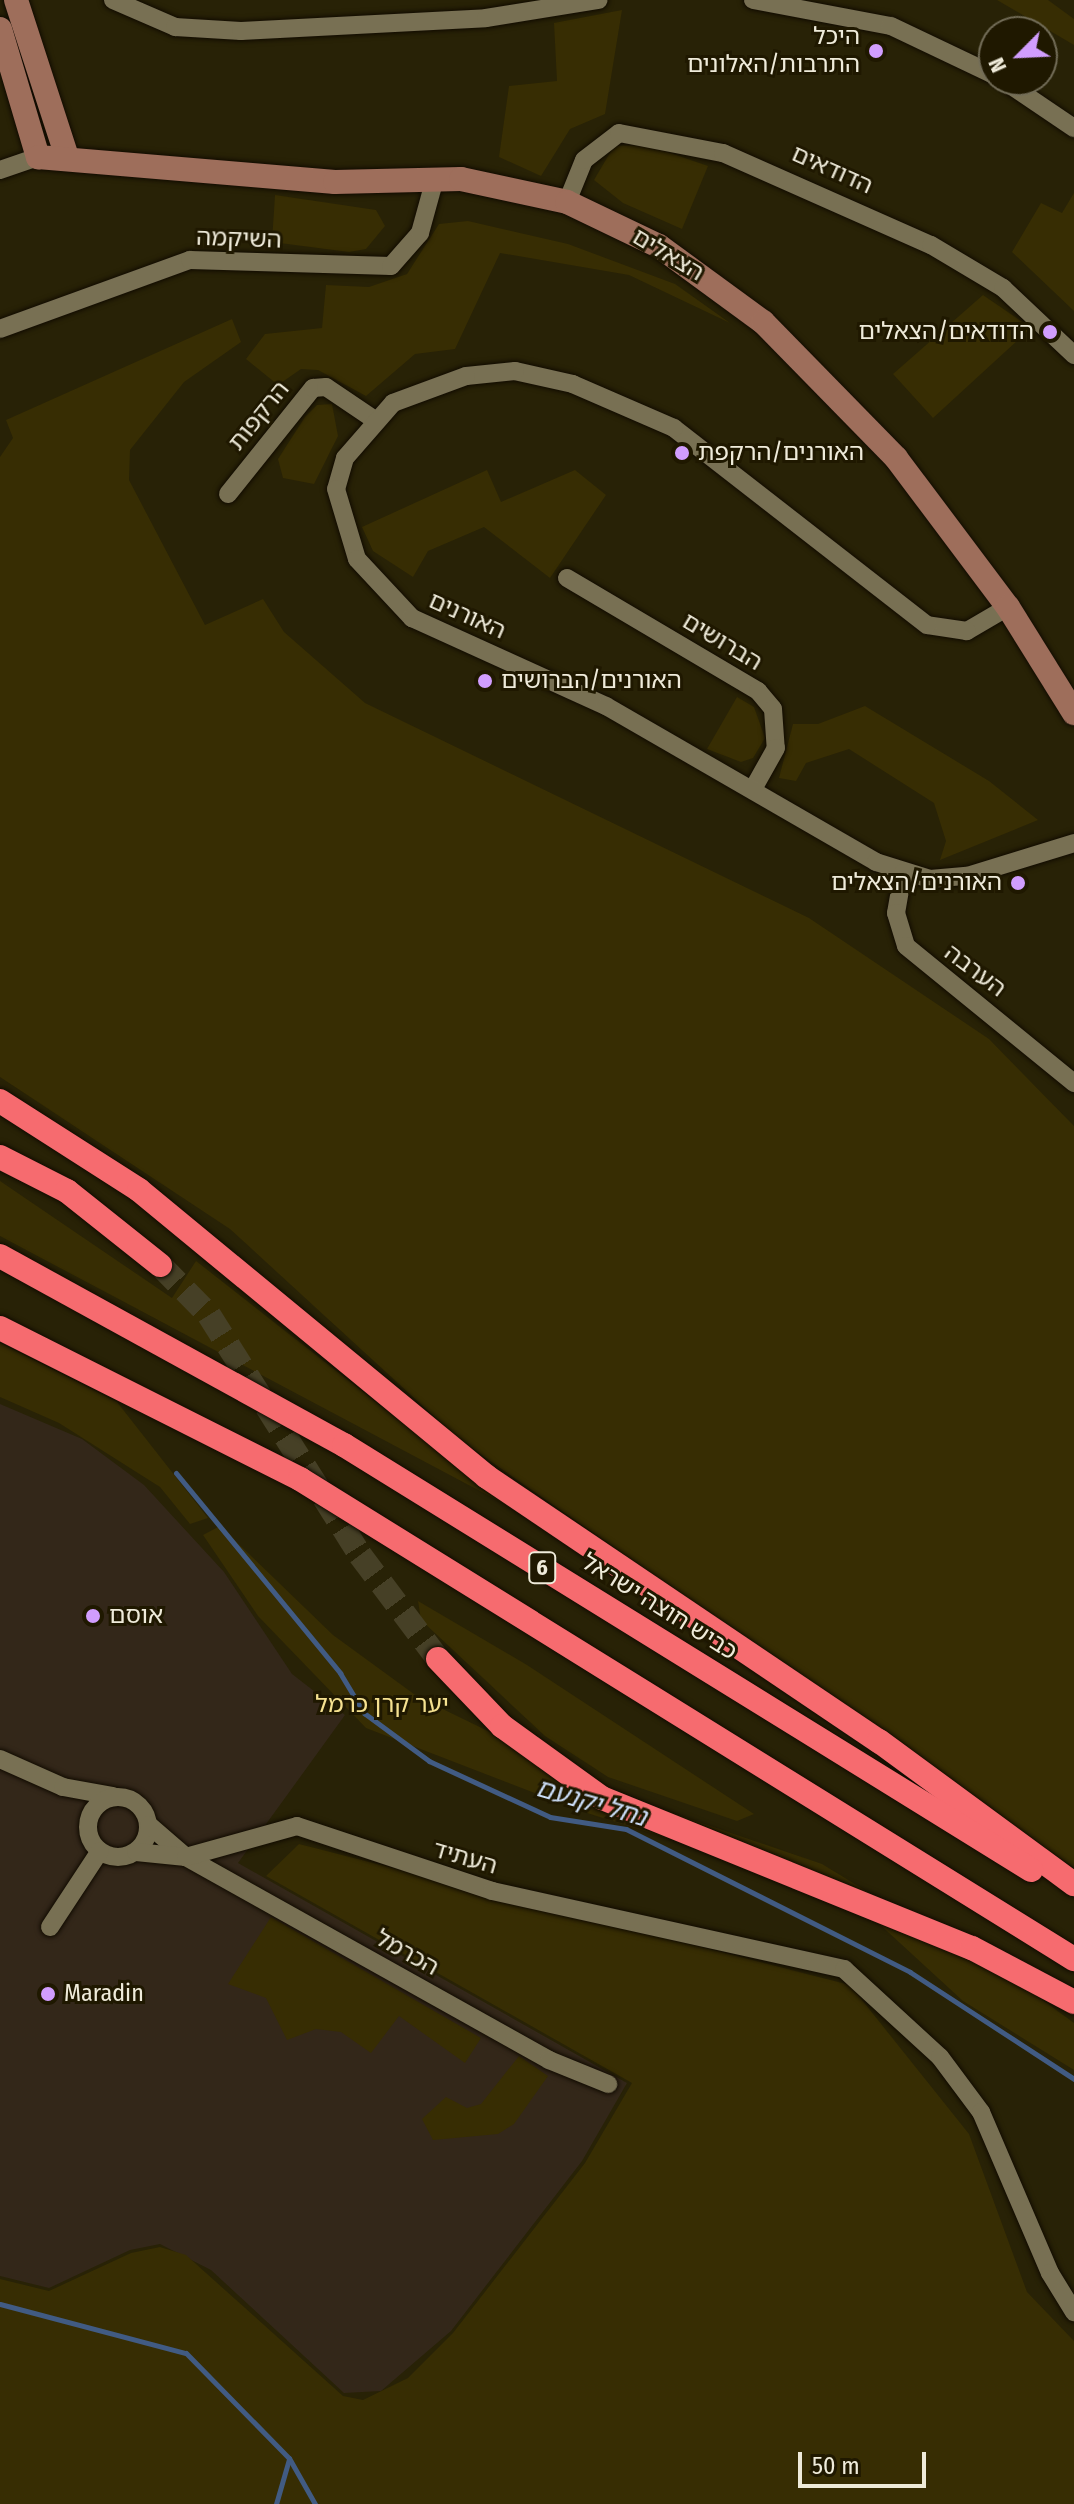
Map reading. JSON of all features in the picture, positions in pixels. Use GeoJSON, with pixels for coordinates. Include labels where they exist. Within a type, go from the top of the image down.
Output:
{"type":"FeatureCollection","features":[{"type":"Feature","properties":{"kind":"highway"},"geometry":{"type":"LineString","coordinates":[[0,1101],[139,1190],[487,1477],[879,1741],[1074,1884]]}},
{"type":"Feature","properties":{"kind":"highway"},"geometry":{"type":"LineString","coordinates":[[0,1157],[67,1191],[160,1265]]}},
{"type":"Feature","properties":{"kind":"highway","name":"כביש חוצה ישראל"},"geometry":{"type":"LineString","coordinates":[[0,1256],[344,1445],[1074,1897]]}},
{"type":"Feature","properties":{"kind":"highway","name":"6"},"geometry":{"type":"LineString","coordinates":[[0,1328],[300,1479],[1074,1959]]}},
{"type":"Feature","properties":{"kind":"highway"},"geometry":{"type":"LineString","coordinates":[[438,1659],[502,1726],[602,1798],[972,1948],[1074,2002]]}},
{"type":"Feature","properties":{"kind":"street"},"geometry":{"type":"LineString","coordinates":[[16,0],[62,148]]}},
{"type":"Feature","properties":{"kind":"street"},"geometry":{"type":"LineString","coordinates":[[113,0],[175,27],[241,31],[486,18],[599,0]]}},
{"type":"Feature","properties":{"kind":"street"},"geometry":{"type":"LineString","coordinates":[[122,0],[141,14]]}},
{"type":"Feature","properties":{"kind":"street"},"geometry":{"type":"LineString","coordinates":[[753,0],[891,26],[978,67]]}},
{"type":"Feature","properties":{"kind":"street"},"geometry":{"type":"LineString","coordinates":[[0,29],[38,157]]}},
{"type":"Feature","properties":{"kind":"street"},"geometry":{"type":"LineString","coordinates":[[1027,96],[1074,128]]}},
{"type":"Feature","properties":{"kind":"street","name":"הדודאים"},"geometry":{"type":"LineString","coordinates":[[567,202],[584,160],[619,133],[723,153],[931,245],[1003,288],[1074,355]]}},
{"type":"Feature","properties":{"kind":"street","name":"הצאלים"},"geometry":{"type":"LineString","coordinates":[[0,170],[62,148],[335,182],[461,179],[567,202],[659,246],[763,322],[896,458],[1008,607],[1074,713]]}},
{"type":"Feature","properties":{"kind":"street","name":"השיקמה"},"geometry":{"type":"LineString","coordinates":[[0,329],[190,260],[391,266],[420,233],[434,182]]}},
{"type":"Feature","properties":{"kind":"street","name":"האורנים"},"geometry":{"type":"LineString","coordinates":[[1008,607],[967,631],[927,625],[674,428],[573,384],[515,371],[466,376],[393,403],[345,458],[336,489],[341,524],[378,589],[412,618],[606,706],[903,873],[967,876],[1074,843]]}},
{"type":"Feature","properties":{"kind":"street","name":"הרקפות"},"geometry":{"type":"LineString","coordinates":[[228,494],[313,388],[326,387],[375,420]]}},
{"type":"Feature","properties":{"kind":"street","name":"הברושים"},"geometry":{"type":"LineString","coordinates":[[567,578],[765,700],[777,725],[776,748],[753,789]]}},
{"type":"Feature","properties":{"kind":"street","name":"הערבה"},"geometry":{"type":"LineString","coordinates":[[903,873],[896,913],[906,946],[1074,1083]]}},
{"type":"Feature","properties":{"kind":"street"},"geometry":{"type":"LineString","coordinates":[[0,1759],[63,1787],[116,1796],[140,1805],[149,1825],[136,1852],[116,1857],[100,1851],[88,1823],[63,1787]]}},
{"type":"Feature","properties":{"kind":"street"},"geometry":{"type":"LineString","coordinates":[[88,1823],[98,1804],[116,1796]]}},
{"type":"Feature","properties":{"kind":"street","name":"הכרמל"},"geometry":{"type":"LineString","coordinates":[[149,1825],[186,1857],[549,2060],[608,2084]]}},
{"type":"Feature","properties":{"kind":"street","name":"העתיד"},"geometry":{"type":"LineString","coordinates":[[186,1857],[297,1826],[492,1891],[844,1969],[940,2057],[981,2112],[1054,2283],[1074,2312]]}},
{"type":"Feature","properties":{"kind":"street"},"geometry":{"type":"LineString","coordinates":[[50,1927],[100,1851]]}},
{"type":"Feature","properties":{"kind":"street","name":"הכרמל"},"geometry":{"type":"LineString","coordinates":[[136,1852],[186,1857]]}},
{"type":"Feature","properties":{"kind":"shaded area"},"geometry":{"type":"Polygon","coordinates":[[[0,1404],[82,1439],[144,1485],[224,1572],[292,1674],[345,1715],[238,1863],[627,2083],[582,2161],[451,2331],[381,2391],[344,2393],[211,2270],[160,2244],[130,2250],[49,2288],[0,2276],[0,1404]]]}},
{"type":"Feature","properties":{"kind":"green space"},"geometry":{"type":"Polygon","coordinates":[[[997,0],[1048,0],[1074,19],[1074,45],[1058,36],[1058,16],[1024,16],[997,0]]]}},
{"type":"Feature","properties":{"kind":"green space"},"geometry":{"type":"Polygon","coordinates":[[[622,10],[605,114],[570,129],[541,176],[499,157],[509,86],[557,81],[554,23],[622,10]]]}},
{"type":"Feature","properties":{"kind":"green space"},"geometry":{"type":"Polygon","coordinates":[[[647,145],[708,166],[682,229],[623,203],[594,180],[614,146],[647,145]]]}},
{"type":"Feature","properties":{"kind":"green space"},"geometry":{"type":"Polygon","coordinates":[[[1074,193],[1074,311],[1012,252],[1041,203],[1062,213],[1074,193]]]}},
{"type":"Feature","properties":{"kind":"green space"},"geometry":{"type":"Polygon","coordinates":[[[275,195],[376,210],[385,226],[366,249],[349,252],[272,242],[275,195]]]}},
{"type":"Feature","properties":{"kind":"green space"},"geometry":{"type":"Polygon","coordinates":[[[468,221],[568,244],[675,284],[730,323],[629,275],[500,253],[455,349],[415,354],[366,396],[318,370],[301,369],[278,385],[246,359],[265,334],[322,328],[326,285],[369,287],[407,274],[439,224],[468,221]]]}},
{"type":"Feature","properties":{"kind":"green space"},"geometry":{"type":"Polygon","coordinates":[[[983,295],[1031,328],[933,418],[893,374],[983,295]]]}},
{"type":"Feature","properties":{"kind":"green space"},"geometry":{"type":"Polygon","coordinates":[[[232,319],[241,342],[184,382],[130,450],[129,480],[205,625],[263,599],[284,632],[365,703],[809,918],[989,1039],[1074,1126],[1074,1868],[460,1440],[230,1229],[0,1077],[0,457],[13,438],[6,420],[232,319]]]}},
{"type":"Feature","properties":{"kind":"green space"},"geometry":{"type":"Polygon","coordinates":[[[332,404],[338,436],[314,484],[283,478],[278,459],[305,417],[317,405],[332,404]]]}},
{"type":"Feature","properties":{"kind":"green space"},"geometry":{"type":"Polygon","coordinates":[[[487,470],[501,502],[575,470],[606,495],[550,578],[484,527],[428,551],[413,577],[373,551],[362,527],[487,470]]]}},
{"type":"Feature","properties":{"kind":"green space"},"geometry":{"type":"Polygon","coordinates":[[[737,697],[754,707],[765,738],[753,758],[741,762],[707,749],[737,697]]]}},
{"type":"Feature","properties":{"kind":"green space"},"geometry":{"type":"Polygon","coordinates":[[[865,706],[989,781],[1038,820],[940,860],[946,841],[934,803],[849,749],[806,763],[796,781],[779,778],[793,724],[818,724],[865,706]]]}},
{"type":"Feature","properties":{"kind":"green space"},"geometry":{"type":"Polygon","coordinates":[[[0,1181],[172,1298],[196,1261],[510,1507],[0,1236],[0,1181]]]}},
{"type":"Feature","properties":{"kind":"green space"},"geometry":{"type":"Polygon","coordinates":[[[0,1343],[117,1402],[208,1518],[190,1524],[160,1487],[59,1423],[0,1397],[0,1343]]]}},
{"type":"Feature","properties":{"kind":"green space","name":"יער קרן כרמל"},"geometry":{"type":"Polygon","coordinates":[[[220,1526],[333,1635],[418,1697],[620,1795],[822,1864],[1029,1990],[1074,2023],[1074,2070],[963,2001],[876,1921],[825,1888],[584,1812],[366,1728],[258,1616],[203,1535],[220,1526]]]}},
{"type":"Feature","properties":{"kind":"green space"},"geometry":{"type":"Polygon","coordinates":[[[418,1601],[527,1665],[754,1814],[737,1821],[608,1777],[545,1736],[421,1620],[418,1601]]]}},
{"type":"Feature","properties":{"kind":"green space"},"geometry":{"type":"Polygon","coordinates":[[[299,1844],[850,1985],[969,2134],[1027,2292],[1074,2341],[1074,2504],[0,2504],[0,2279],[49,2291],[131,2253],[160,2247],[186,2255],[343,2396],[363,2400],[408,2378],[453,2333],[585,2163],[632,2083],[266,1876],[299,1844]]]}},
{"type":"Feature","properties":{"kind":"green space"},"geometry":{"type":"Polygon","coordinates":[[[271,1917],[481,2038],[465,2063],[399,2016],[371,2053],[341,2032],[316,2029],[287,2040],[266,1998],[228,1984],[271,1917]]]}},
{"type":"Feature","properties":{"kind":"green space"},"geometry":{"type":"Polygon","coordinates":[[[519,2056],[548,2076],[514,2124],[498,2134],[433,2140],[422,2119],[446,2097],[467,2108],[481,2104],[519,2056]]]}},
{"type":"Feature","properties":{"kind":"waterway","name":"נחל יקנעם"},"geometry":{"type":"LineString","coordinates":[[176,1473],[340,1673],[364,1713],[429,1761],[550,1817],[626,1829],[910,1972],[1074,2079]]}},
{"type":"Feature","properties":{"kind":"waterway"},"geometry":{"type":"LineString","coordinates":[[0,2304],[186,2353],[289,2458],[315,2504]]}},
{"type":"Feature","properties":{"kind":"waterway"},"geometry":{"type":"LineString","coordinates":[[276,2504],[289,2459]]}},
{"type":"Feature","properties":{"kind":"tunnel"},"geometry":{"type":"LineString","coordinates":[[160,1265],[209,1315],[360,1555],[438,1659]]}},
{"type":"Feature","properties":{"kind":"place","name":"היכל התרבות/האלונים"},"geometry":{"type":"Point","coordinates":[876,51]}},
{"type":"Feature","properties":{"kind":"place","name":"הדודאים/הצאלים"},"geometry":{"type":"Point","coordinates":[1050,332]}},
{"type":"Feature","properties":{"kind":"place","name":"האורנים/הרקפת"},"geometry":{"type":"Point","coordinates":[682,453]}},
{"type":"Feature","properties":{"kind":"place","name":"האורנים/הברושים"},"geometry":{"type":"Point","coordinates":[485,681]}},
{"type":"Feature","properties":{"kind":"place","name":"האורנים/הצאלים"},"geometry":{"type":"Point","coordinates":[1018,883]}},
{"type":"Feature","properties":{"kind":"place","name":"אוסם"},"geometry":{"type":"Point","coordinates":[93,1616]}},
{"type":"Feature","properties":{"kind":"place","name":"Maradin"},"geometry":{"type":"Point","coordinates":[48,1994]}}]}
